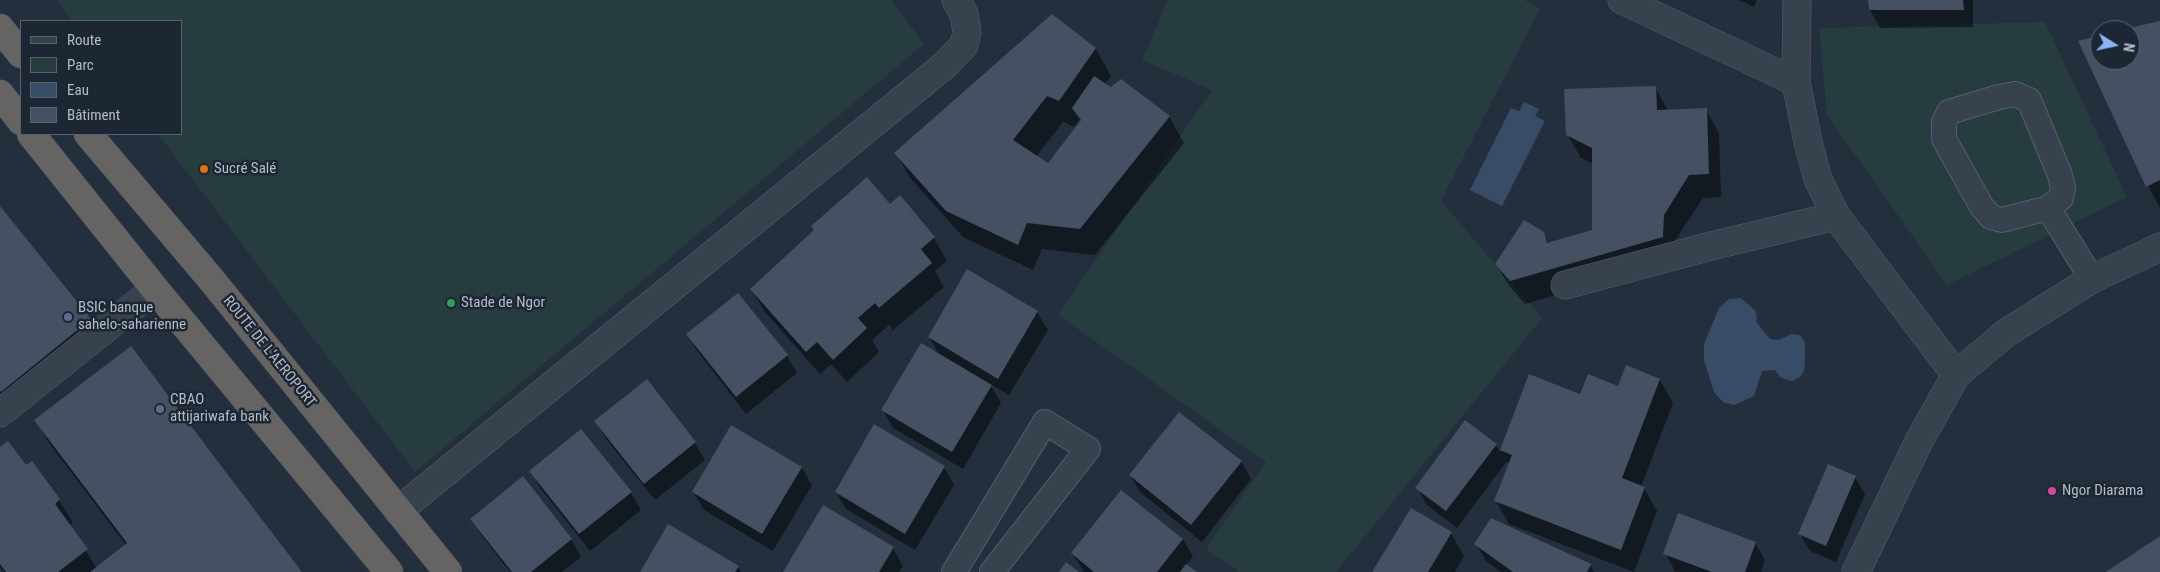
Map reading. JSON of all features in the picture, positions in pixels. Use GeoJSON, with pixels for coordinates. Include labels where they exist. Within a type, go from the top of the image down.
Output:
{"type":"FeatureCollection","features":[{"type":"Feature","properties":{"kind":"highway"},"geometry":{"type":"LineString","coordinates":[[0,28],[20,53]]}},
{"type":"Feature","properties":{"kind":"highway"},"geometry":{"type":"LineString","coordinates":[[0,94],[20,120]]}},
{"type":"Feature","properties":{"kind":"highway"},"geometry":{"type":"LineString","coordinates":[[32,135],[155,289],[389,572]]}},
{"type":"Feature","properties":{"kind":"highway","name":"ROUTE DE L'AEROPORT"},"geometry":{"type":"LineString","coordinates":[[89,135],[210,278],[448,572]]}},
{"type":"Feature","properties":{"kind":"street"},"geometry":{"type":"LineString","coordinates":[[398,511],[945,65],[964,45],[966,32],[964,14],[956,0]]}},
{"type":"Feature","properties":{"kind":"street"},"geometry":{"type":"LineString","coordinates":[[1622,0],[1796,82]]}},
{"type":"Feature","properties":{"kind":"street"},"geometry":{"type":"LineString","coordinates":[[1797,0],[1796,82],[1808,142],[1818,179],[1836,216],[1956,375]]}},
{"type":"Feature","properties":{"kind":"street"},"geometry":{"type":"LineString","coordinates":[[1565,285],[1711,246],[1836,216]]}},
{"type":"Feature","properties":{"kind":"street"},"geometry":{"type":"LineString","coordinates":[[1856,572],[1918,441],[1956,375],[2006,333],[2092,280],[2160,247]]}},
{"type":"Feature","properties":{"kind":"street"},"geometry":{"type":"LineString","coordinates":[[0,413],[155,289]]}},
{"type":"Feature","properties":{"kind":"lane"},"geometry":{"type":"LineString","coordinates":[[2015,94],[2029,100],[2060,175],[2063,187],[2061,198],[2048,208],[2002,220],[1991,217],[1982,207],[1944,139],[1944,122],[1949,112],[2015,94]]}},
{"type":"Feature","properties":{"kind":"lane"},"geometry":{"type":"LineString","coordinates":[[2048,208],[2092,280]]}},
{"type":"Feature","properties":{"kind":"lane"},"geometry":{"type":"LineString","coordinates":[[954,572],[1045,422],[1088,449],[992,572]]}},
{"type":"Feature","properties":{"kind":"green space","name":"Stade de Ngor"},"geometry":{"type":"Polygon","coordinates":[[[56,0],[891,0],[924,44],[415,472],[159,135],[182,135],[182,20],[71,20],[56,0]]]}},
{"type":"Feature","properties":{"kind":"green space"},"geometry":{"type":"Polygon","coordinates":[[[1168,0],[1524,0],[1540,8],[1441,201],[1542,318],[1336,572],[1240,572],[1206,549],[1266,462],[1058,315],[1212,90],[1142,60],[1168,0]]]}},
{"type":"Feature","properties":{"kind":"green space"},"geometry":{"type":"Polygon","coordinates":[[[2045,22],[2127,197],[1947,285],[1827,115],[1819,28],[2045,22]]]}},
{"type":"Feature","properties":{"kind":"water"},"geometry":{"type":"Polygon","coordinates":[[[1524,102],[1539,109],[1535,116],[1545,121],[1502,206],[1470,190],[1511,108],[1519,111],[1524,102]]]}},
{"type":"Feature","properties":{"kind":"water"},"geometry":{"type":"Polygon","coordinates":[[[1741,298],[1756,311],[1757,323],[1770,339],[1779,340],[1791,334],[1800,335],[1805,342],[1805,358],[1804,371],[1800,377],[1792,381],[1780,377],[1775,370],[1762,371],[1754,396],[1734,405],[1723,402],[1714,392],[1704,360],[1704,344],[1719,308],[1729,299],[1741,298]]]}},
{"type":"Feature","properties":{"kind":"building"},"geometry":{"type":"Polygon","coordinates":[[[1868,0],[1963,0],[1964,10],[1869,10],[1868,0]]]}},
{"type":"Feature","properties":{"kind":"building"},"geometry":{"type":"Polygon","coordinates":[[[1052,14],[1096,48],[1059,101],[1047,96],[1013,140],[1048,163],[1081,120],[1072,108],[1094,76],[1111,87],[1121,79],[1170,116],[1080,229],[1027,223],[1018,245],[946,211],[894,153],[1052,14]]]}},
{"type":"Feature","properties":{"kind":"building"},"geometry":{"type":"Polygon","coordinates":[[[2160,21],[2160,180],[2146,187],[2092,70],[2140,70],[2140,26],[2160,21]]]}},
{"type":"Feature","properties":{"kind":"building"},"geometry":{"type":"Polygon","coordinates":[[[2090,38],[2090,67],[2078,41],[2090,38]]]}},
{"type":"Feature","properties":{"kind":"building"},"geometry":{"type":"Polygon","coordinates":[[[1656,86],[1657,110],[1707,108],[1709,174],[1689,175],[1664,215],[1663,237],[1510,281],[1495,264],[1524,220],[1544,232],[1547,243],[1592,230],[1592,148],[1566,135],[1564,89],[1656,86]]]}},
{"type":"Feature","properties":{"kind":"building"},"geometry":{"type":"Polygon","coordinates":[[[867,177],[890,204],[900,195],[935,237],[921,249],[932,263],[879,308],[875,303],[858,318],[867,328],[833,360],[817,342],[806,352],[750,289],[814,230],[811,226],[867,177]]]}},
{"type":"Feature","properties":{"kind":"building"},"geometry":{"type":"Polygon","coordinates":[[[0,206],[91,319],[1,392],[0,390],[0,206]]]}},
{"type":"Feature","properties":{"kind":"building"},"geometry":{"type":"Polygon","coordinates":[[[967,269],[1038,311],[998,379],[928,337],[967,269]]]}},
{"type":"Feature","properties":{"kind":"building"},"geometry":{"type":"Polygon","coordinates":[[[738,293],[788,355],[736,397],[686,334],[738,293]]]}},
{"type":"Feature","properties":{"kind":"building"},"geometry":{"type":"Polygon","coordinates":[[[921,343],[992,385],[952,452],[881,410],[921,343]]]}},
{"type":"Feature","properties":{"kind":"building"},"geometry":{"type":"Polygon","coordinates":[[[131,346],[302,572],[90,572],[127,543],[34,420],[131,346]]]}},
{"type":"Feature","properties":{"kind":"building"},"geometry":{"type":"Polygon","coordinates":[[[1626,365],[1660,379],[1622,478],[1645,487],[1621,550],[1494,501],[1512,455],[1500,450],[1529,374],[1580,394],[1588,374],[1618,386],[1626,365]]]}},
{"type":"Feature","properties":{"kind":"building"},"geometry":{"type":"Polygon","coordinates":[[[647,379],[696,442],[644,484],[594,421],[647,379]]]}},
{"type":"Feature","properties":{"kind":"building"},"geometry":{"type":"Polygon","coordinates":[[[1179,412],[1242,461],[1191,525],[1129,475],[1179,412]]]}},
{"type":"Feature","properties":{"kind":"building"},"geometry":{"type":"Polygon","coordinates":[[[1465,420],[1497,444],[1446,511],[1415,488],[1465,420]]]}},
{"type":"Feature","properties":{"kind":"building"},"geometry":{"type":"Polygon","coordinates":[[[874,424],[945,466],[905,534],[835,492],[874,424]]]}},
{"type":"Feature","properties":{"kind":"building"},"geometry":{"type":"Polygon","coordinates":[[[731,425],[802,467],[762,534],[692,492],[731,425]]]}},
{"type":"Feature","properties":{"kind":"building"},"geometry":{"type":"Polygon","coordinates":[[[581,429],[632,492],[579,534],[529,471],[581,429]]]}},
{"type":"Feature","properties":{"kind":"building"},"geometry":{"type":"Polygon","coordinates":[[[8,441],[26,465],[32,461],[60,499],[55,504],[88,549],[58,572],[6,572],[0,564],[0,447],[8,441]]]}},
{"type":"Feature","properties":{"kind":"building"},"geometry":{"type":"Polygon","coordinates":[[[1828,464],[1856,476],[1826,546],[1798,534],[1828,464]]]}},
{"type":"Feature","properties":{"kind":"building"},"geometry":{"type":"Polygon","coordinates":[[[523,476],[572,539],[531,572],[512,572],[470,519],[523,476]]]}},
{"type":"Feature","properties":{"kind":"building"},"geometry":{"type":"Polygon","coordinates":[[[1121,490],[1183,539],[1157,572],[1094,572],[1071,553],[1121,490]]]}},
{"type":"Feature","properties":{"kind":"building"},"geometry":{"type":"Polygon","coordinates":[[[823,505],[894,547],[879,572],[783,572],[823,505]]]}},
{"type":"Feature","properties":{"kind":"building"},"geometry":{"type":"Polygon","coordinates":[[[1411,508],[1452,532],[1428,572],[1372,572],[1411,508]]]}},
{"type":"Feature","properties":{"kind":"building"},"geometry":{"type":"Polygon","coordinates":[[[1678,513],[1756,542],[1745,572],[1712,572],[1663,554],[1678,513]]]}},
{"type":"Feature","properties":{"kind":"building"},"geometry":{"type":"Polygon","coordinates":[[[1491,518],[1591,564],[1587,572],[1513,572],[1474,544],[1491,518]]]}},
{"type":"Feature","properties":{"kind":"building"},"geometry":{"type":"Polygon","coordinates":[[[668,524],[739,566],[735,572],[640,572],[668,524]]]}},
{"type":"Feature","properties":{"kind":"building"},"geometry":{"type":"Polygon","coordinates":[[[2160,536],[2160,572],[2106,572],[2160,536]]]}},
{"type":"Feature","properties":{"kind":"building"},"geometry":{"type":"Polygon","coordinates":[[[1066,562],[1079,572],[1059,572],[1066,562]]]}},
{"type":"Feature","properties":{"kind":"building"},"geometry":{"type":"Polygon","coordinates":[[[1186,564],[1197,572],[1180,572],[1186,564]]]}},
{"type":"Feature","properties":{"kind":"place","name":"Sucré Salé"},"geometry":{"type":"Point","coordinates":[204,169]}},
{"type":"Feature","properties":{"kind":"place","name":"Stade de Ngor"},"geometry":{"type":"Point","coordinates":[451,303]}},
{"type":"Feature","properties":{"kind":"place","name":"BSIC banque sahelo-saharienne"},"geometry":{"type":"Point","coordinates":[68,317]}},
{"type":"Feature","properties":{"kind":"place","name":"CBAO attijariwafa bank"},"geometry":{"type":"Point","coordinates":[160,409]}},
{"type":"Feature","properties":{"kind":"place","name":"Ngor Diarama"},"geometry":{"type":"Point","coordinates":[2052,491]}}]}
